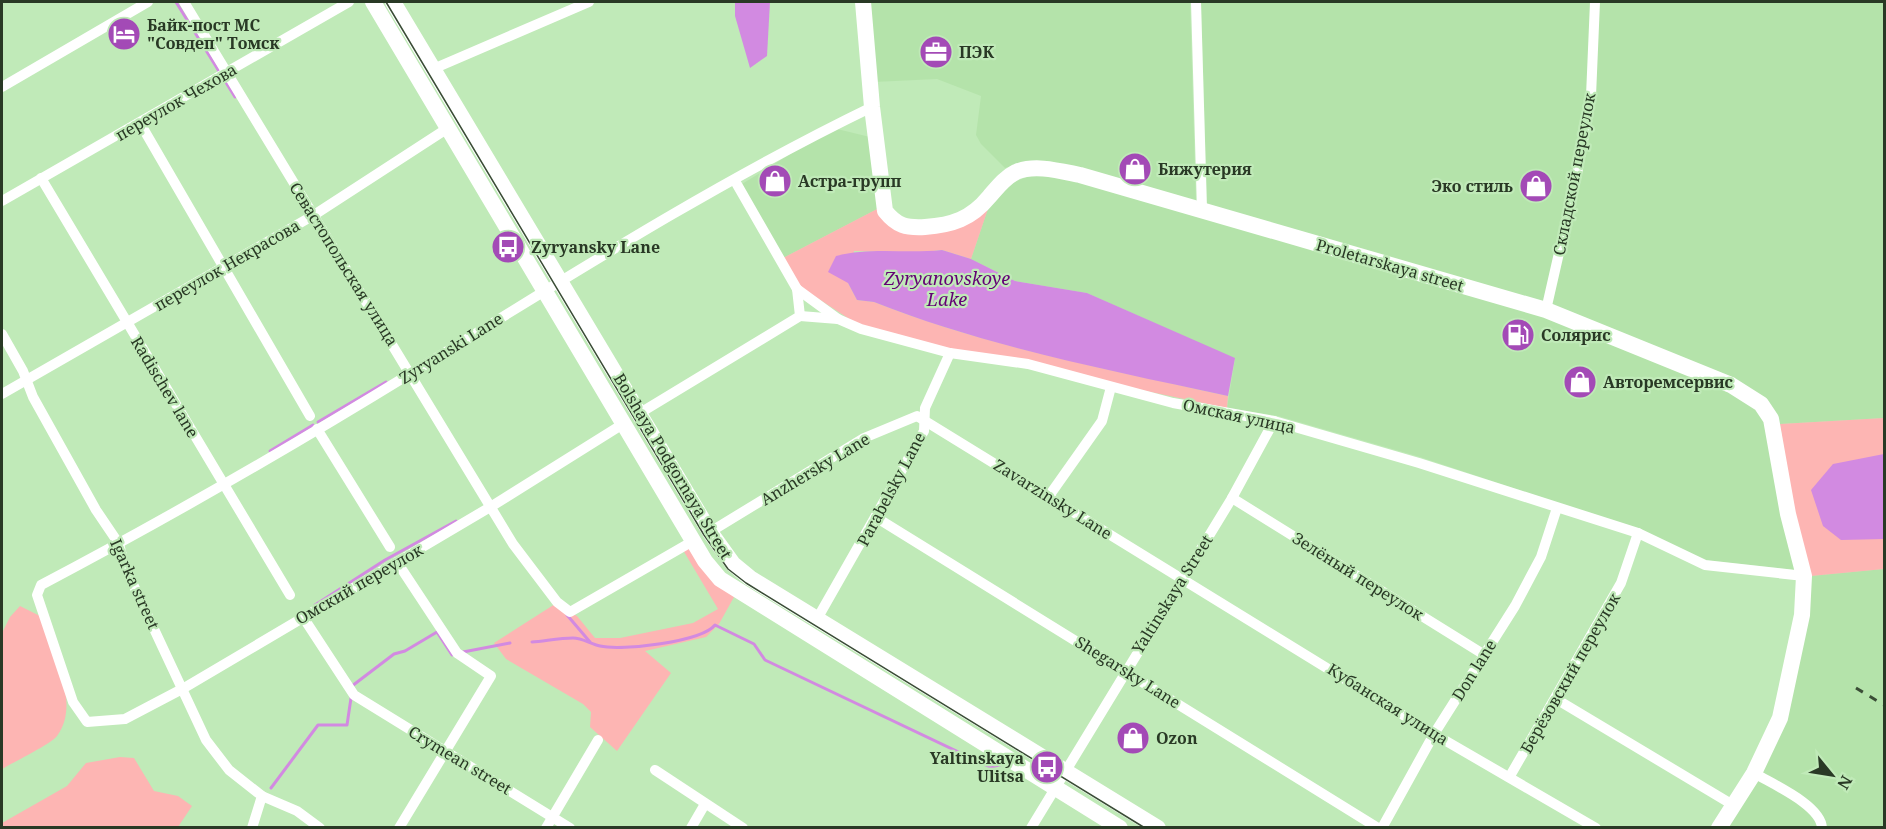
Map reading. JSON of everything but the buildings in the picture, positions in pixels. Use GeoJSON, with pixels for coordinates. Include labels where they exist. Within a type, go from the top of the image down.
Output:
{"type":"FeatureCollection","features":[{"type":"Feature","properties":{"kind":"main road","name":"Bolshaya Podgornaya Street"},"geometry":{"type":"LineString","coordinates":[[373,2],[693,541],[720,579],[1120,828]]}},
{"type":"Feature","properties":{"kind":"main road","name":"Bolshaya Podgornaya Street"},"geometry":{"type":"LineString","coordinates":[[393,2],[710,532],[733,564],[750,578],[1158,828]]}},
{"type":"Feature","properties":{"kind":"main road"},"geometry":{"type":"LineString","coordinates":[[863,2],[872,107],[885,211],[894,223],[908,228],[950,225],[973,213],[1003,180],[1017,172],[1035,169],[1080,175],[1202,210]]}},
{"type":"Feature","properties":{"kind":"main road","name":"Proletarskaya street"},"geometry":{"type":"LineString","coordinates":[[1202,210],[1546,310],[1731,386],[1761,404],[1772,419],[1788,514],[1804,576],[1802,615],[1780,718],[1754,773],[1719,828]]}},
{"type":"Feature","properties":{"kind":"street"},"geometry":{"type":"LineString","coordinates":[[2,87],[148,2]]}},
{"type":"Feature","properties":{"kind":"street","name":"Севастопольская улица"},"geometry":{"type":"LineString","coordinates":[[184,2],[513,544],[557,602],[570,612],[693,541]]}},
{"type":"Feature","properties":{"kind":"street","name":"переулок Чехова"},"geometry":{"type":"LineString","coordinates":[[2,201],[349,2]]}},
{"type":"Feature","properties":{"kind":"street"},"geometry":{"type":"LineString","coordinates":[[433,69],[589,2]]}},
{"type":"Feature","properties":{"kind":"street"},"geometry":{"type":"LineString","coordinates":[[1196,2],[1202,210]]}},
{"type":"Feature","properties":{"kind":"street","name":"Складской переулок"},"geometry":{"type":"LineString","coordinates":[[1546,310],[1577,174],[1591,96],[1594,2]]}},
{"type":"Feature","properties":{"kind":"street","name":"Zyryanski Lane"},"geometry":{"type":"LineString","coordinates":[[87,722],[73,702],[37,595],[41,585],[119,544],[317,429],[561,280],[803,141],[872,107]]}},
{"type":"Feature","properties":{"kind":"street"},"geometry":{"type":"LineString","coordinates":[[140,123],[310,416]]}},
{"type":"Feature","properties":{"kind":"street","name":"переулок Некрасова"},"geometry":{"type":"LineString","coordinates":[[2,394],[314,215],[448,128]]}},
{"type":"Feature","properties":{"kind":"street","name":"Radischev lane"},"geometry":{"type":"LineString","coordinates":[[41,178],[290,595]]}},
{"type":"Feature","properties":{"kind":"street","name":"Омская улица"},"geometry":{"type":"LineString","coordinates":[[735,181],[797,289],[830,310],[838,319],[861,329],[950,353],[1028,364],[1173,402],[1274,421],[1419,463],[1638,533],[1705,565],[1804,576]]}},
{"type":"Feature","properties":{"kind":"street"},"geometry":{"type":"LineString","coordinates":[[797,289],[800,316]]}},
{"type":"Feature","properties":{"kind":"street"},"geometry":{"type":"LineString","coordinates":[[640,413],[800,316],[838,319]]}},
{"type":"Feature","properties":{"kind":"street","name":"Igarka street"},"geometry":{"type":"LineString","coordinates":[[2,333],[96,510],[119,544],[125,567],[184,688],[206,740],[229,770],[262,796],[297,811],[320,828]]}},
{"type":"Feature","properties":{"kind":"street","name":"Parabelsky Lane"},"geometry":{"type":"LineString","coordinates":[[817,619],[877,518],[924,431],[925,408],[950,353]]}},
{"type":"Feature","properties":{"kind":"street"},"geometry":{"type":"LineString","coordinates":[[1049,496],[1102,421],[1111,387]]}},
{"type":"Feature","properties":{"kind":"street","name":"Anzhersky Lane"},"geometry":{"type":"LineString","coordinates":[[710,532],[864,438],[917,416],[924,420]]}},
{"type":"Feature","properties":{"kind":"street","name":"Zavarzinsky Lane"},"geometry":{"type":"LineString","coordinates":[[924,420],[1181,580]]}},
{"type":"Feature","properties":{"kind":"street","name":"Yaltinskaya Street"},"geometry":{"type":"LineString","coordinates":[[1031,828],[1125,670],[1232,498],[1274,421]]}},
{"type":"Feature","properties":{"kind":"street","name":"Омский переулок"},"geometry":{"type":"LineString","coordinates":[[87,722],[125,719],[184,688],[492,506],[623,424]]}},
{"type":"Feature","properties":{"kind":"street"},"geometry":{"type":"LineString","coordinates":[[317,429],[390,547]]}},
{"type":"Feature","properties":{"kind":"street","name":"Зелёный переулок"},"geometry":{"type":"LineString","coordinates":[[1232,498],[1483,654]]}},
{"type":"Feature","properties":{"kind":"street","name":"Don lane"},"geometry":{"type":"LineString","coordinates":[[1380,828],[1434,734],[1515,606],[1541,557],[1557,508]]}},
{"type":"Feature","properties":{"kind":"street","name":"Shegarsky Lane"},"geometry":{"type":"LineString","coordinates":[[877,518],[1380,828]]}},
{"type":"Feature","properties":{"kind":"street","name":"Берёзовский переулок"},"geometry":{"type":"LineString","coordinates":[[1510,776],[1621,583],[1638,533]]}},
{"type":"Feature","properties":{"kind":"street"},"geometry":{"type":"LineString","coordinates":[[397,562],[458,654],[490,673],[490,678],[399,828]]}},
{"type":"Feature","properties":{"kind":"street","name":"Кубанская улица"},"geometry":{"type":"LineString","coordinates":[[1181,580],[1434,734],[1510,776],[1596,828]]}},
{"type":"Feature","properties":{"kind":"street","name":"Crymean street"},"geometry":{"type":"LineString","coordinates":[[303,617],[350,691],[570,828]]}},
{"type":"Feature","properties":{"kind":"street"},"geometry":{"type":"LineString","coordinates":[[1556,699],[1733,805]]}},
{"type":"Feature","properties":{"kind":"street"},"geometry":{"type":"LineString","coordinates":[[546,828],[598,740]]}},
{"type":"Feature","properties":{"kind":"street"},"geometry":{"type":"LineString","coordinates":[[655,770],[743,828]]}},
{"type":"Feature","properties":{"kind":"street"},"geometry":{"type":"LineString","coordinates":[[1754,773],[1813,809],[1822,820],[1822,828]]}},
{"type":"Feature","properties":{"kind":"street"},"geometry":{"type":"LineString","coordinates":[[252,828],[262,796]]}},
{"type":"Feature","properties":{"kind":"street"},"geometry":{"type":"LineString","coordinates":[[691,828],[705,804]]}},
{"type":"Feature","properties":{"kind":"shaded area"},"geometry":{"type":"Polygon","coordinates":[[[867,2],[1190,2],[1196,202],[1015,165],[1005,168],[981,144],[976,135],[981,96],[937,79],[874,82],[867,2]]]}},
{"type":"Feature","properties":{"kind":"shaded area"},"geometry":{"type":"Polygon","coordinates":[[[1201,2],[1884,2],[1884,418],[1780,424],[1732,380],[1207,204],[1201,2]]]}},
{"type":"Feature","properties":{"kind":"shaded area"},"geometry":{"type":"Polygon","coordinates":[[[837,129],[870,137],[879,208],[783,258],[742,184],[805,145],[837,129]]]}},
{"type":"Feature","properties":{"kind":"shaded area"},"geometry":{"type":"Polygon","coordinates":[[[1034,174],[1078,181],[1547,315],[1729,391],[1757,409],[1765,422],[1795,570],[1703,560],[1639,530],[1420,457],[1278,416],[1227,408],[1235,359],[1087,293],[1015,281],[971,259],[989,206],[1007,185],[1034,174]]]}},
{"type":"Feature","properties":{"kind":"shaded area"},"geometry":{"type":"Polygon","coordinates":[[[989,206],[971,259],[942,250],[915,253],[854,251],[848,283],[857,300],[874,302],[917,318],[1005,344],[1228,396],[1227,408],[951,350],[860,326],[799,286],[783,258],[879,208],[907,232],[989,206]]]}},
{"type":"Feature","properties":{"kind":"shaded area"},"geometry":{"type":"Polygon","coordinates":[[[1884,418],[1884,569],[1811,576],[1794,512],[1780,424],[1884,418]]]}},
{"type":"Feature","properties":{"kind":"shaded area"},"geometry":{"type":"Polygon","coordinates":[[[693,545],[734,597],[719,624],[706,637],[645,651],[671,673],[617,751],[590,727],[591,712],[583,704],[506,659],[494,643],[555,604],[577,616],[595,638],[620,638],[693,623],[718,609],[683,550],[693,545]]]}},
{"type":"Feature","properties":{"kind":"shaded area"},"geometry":{"type":"Polygon","coordinates":[[[1884,569],[1884,827],[1726,828],[1758,778],[1811,576],[1884,569]]]}},
{"type":"Feature","properties":{"kind":"shaded area"},"geometry":{"type":"Polygon","coordinates":[[[20,606],[40,616],[62,676],[66,692],[66,708],[64,722],[57,736],[2,769],[2,633],[10,617],[20,606]]]}},
{"type":"Feature","properties":{"kind":"shaded area"},"geometry":{"type":"Polygon","coordinates":[[[120,757],[134,758],[154,791],[178,796],[192,806],[178,827],[2,827],[2,823],[67,786],[86,763],[120,757]]]}},
{"type":"Feature","properties":{"kind":"water"},"geometry":{"type":"Polygon","coordinates":[[[735,2],[770,2],[767,56],[750,68],[735,16],[735,2]]]}},
{"type":"Feature","properties":{"kind":"water","name":"Zyryanovskoye Lake"},"geometry":{"type":"Polygon","coordinates":[[[942,250],[971,259],[1015,281],[1087,293],[1235,358],[1228,396],[1005,345],[874,302],[857,300],[848,283],[828,272],[836,256],[849,253],[942,250]]]}},
{"type":"Feature","properties":{"kind":"water"},"geometry":{"type":"Polygon","coordinates":[[[1884,454],[1884,539],[1841,540],[1823,526],[1811,490],[1833,464],[1884,454]]]}},
{"type":"Feature","properties":{"kind":"waterway"},"geometry":{"type":"LineString","coordinates":[[176,2],[235,97]]}},
{"type":"Feature","properties":{"kind":"waterway"},"geometry":{"type":"LineString","coordinates":[[318,422],[386,382]]}},
{"type":"Feature","properties":{"kind":"waterway"},"geometry":{"type":"LineString","coordinates":[[270,451],[313,425]]}},
{"type":"Feature","properties":{"kind":"waterway"},"geometry":{"type":"LineString","coordinates":[[315,605],[385,560],[456,521]]}},
{"type":"Feature","properties":{"kind":"waterway"},"geometry":{"type":"LineString","coordinates":[[567,615],[590,642]]}},
{"type":"Feature","properties":{"kind":"waterway"},"geometry":{"type":"LineString","coordinates":[[532,642],[573,638],[600,646],[642,646],[694,636],[715,625],[754,644],[765,660],[990,767],[1004,764]]}},
{"type":"Feature","properties":{"kind":"waterway"},"geometry":{"type":"LineString","coordinates":[[352,686],[394,654],[405,651],[437,632],[452,655]]}},
{"type":"Feature","properties":{"kind":"waterway"},"geometry":{"type":"LineString","coordinates":[[463,652],[510,643]]}},
{"type":"Feature","properties":{"kind":"waterway"},"geometry":{"type":"LineString","coordinates":[[271,788],[318,725],[347,725],[351,698]]}},
{"type":"Feature","properties":{"kind":"tram line"},"geometry":{"type":"LineString","coordinates":[[386,2],[704,535],[728,569],[746,583],[1145,828]]}},
{"type":"Feature","properties":{"kind":"railway"},"geometry":{"type":"LineString","coordinates":[[1856,688],[1884,705]]}},
{"type":"Feature","properties":{"kind":"place","name":"Байк-пост MC \"Совдеп\" Томск"},"geometry":{"type":"Point","coordinates":[124,34]}},
{"type":"Feature","properties":{"kind":"place","name":"ПЭК"},"geometry":{"type":"Point","coordinates":[936,52]}},
{"type":"Feature","properties":{"kind":"place","name":"Бижутерия"},"geometry":{"type":"Point","coordinates":[1135,169]}},
{"type":"Feature","properties":{"kind":"place","name":"Астра-групп"},"geometry":{"type":"Point","coordinates":[775,181]}},
{"type":"Feature","properties":{"kind":"place","name":"Эко стиль"},"geometry":{"type":"Point","coordinates":[1536,186]}},
{"type":"Feature","properties":{"kind":"place","name":"Zyryansky Lane"},"geometry":{"type":"Point","coordinates":[508,247]}},
{"type":"Feature","properties":{"kind":"place","name":"Солярис"},"geometry":{"type":"Point","coordinates":[1518,335]}},
{"type":"Feature","properties":{"kind":"place","name":"Авторемсервис"},"geometry":{"type":"Point","coordinates":[1580,382]}},
{"type":"Feature","properties":{"kind":"place","name":"Ozon"},"geometry":{"type":"Point","coordinates":[1133,738]}},
{"type":"Feature","properties":{"kind":"place","name":"Yaltinskaya Ulitsa"},"geometry":{"type":"Point","coordinates":[1047,767]}}]}
